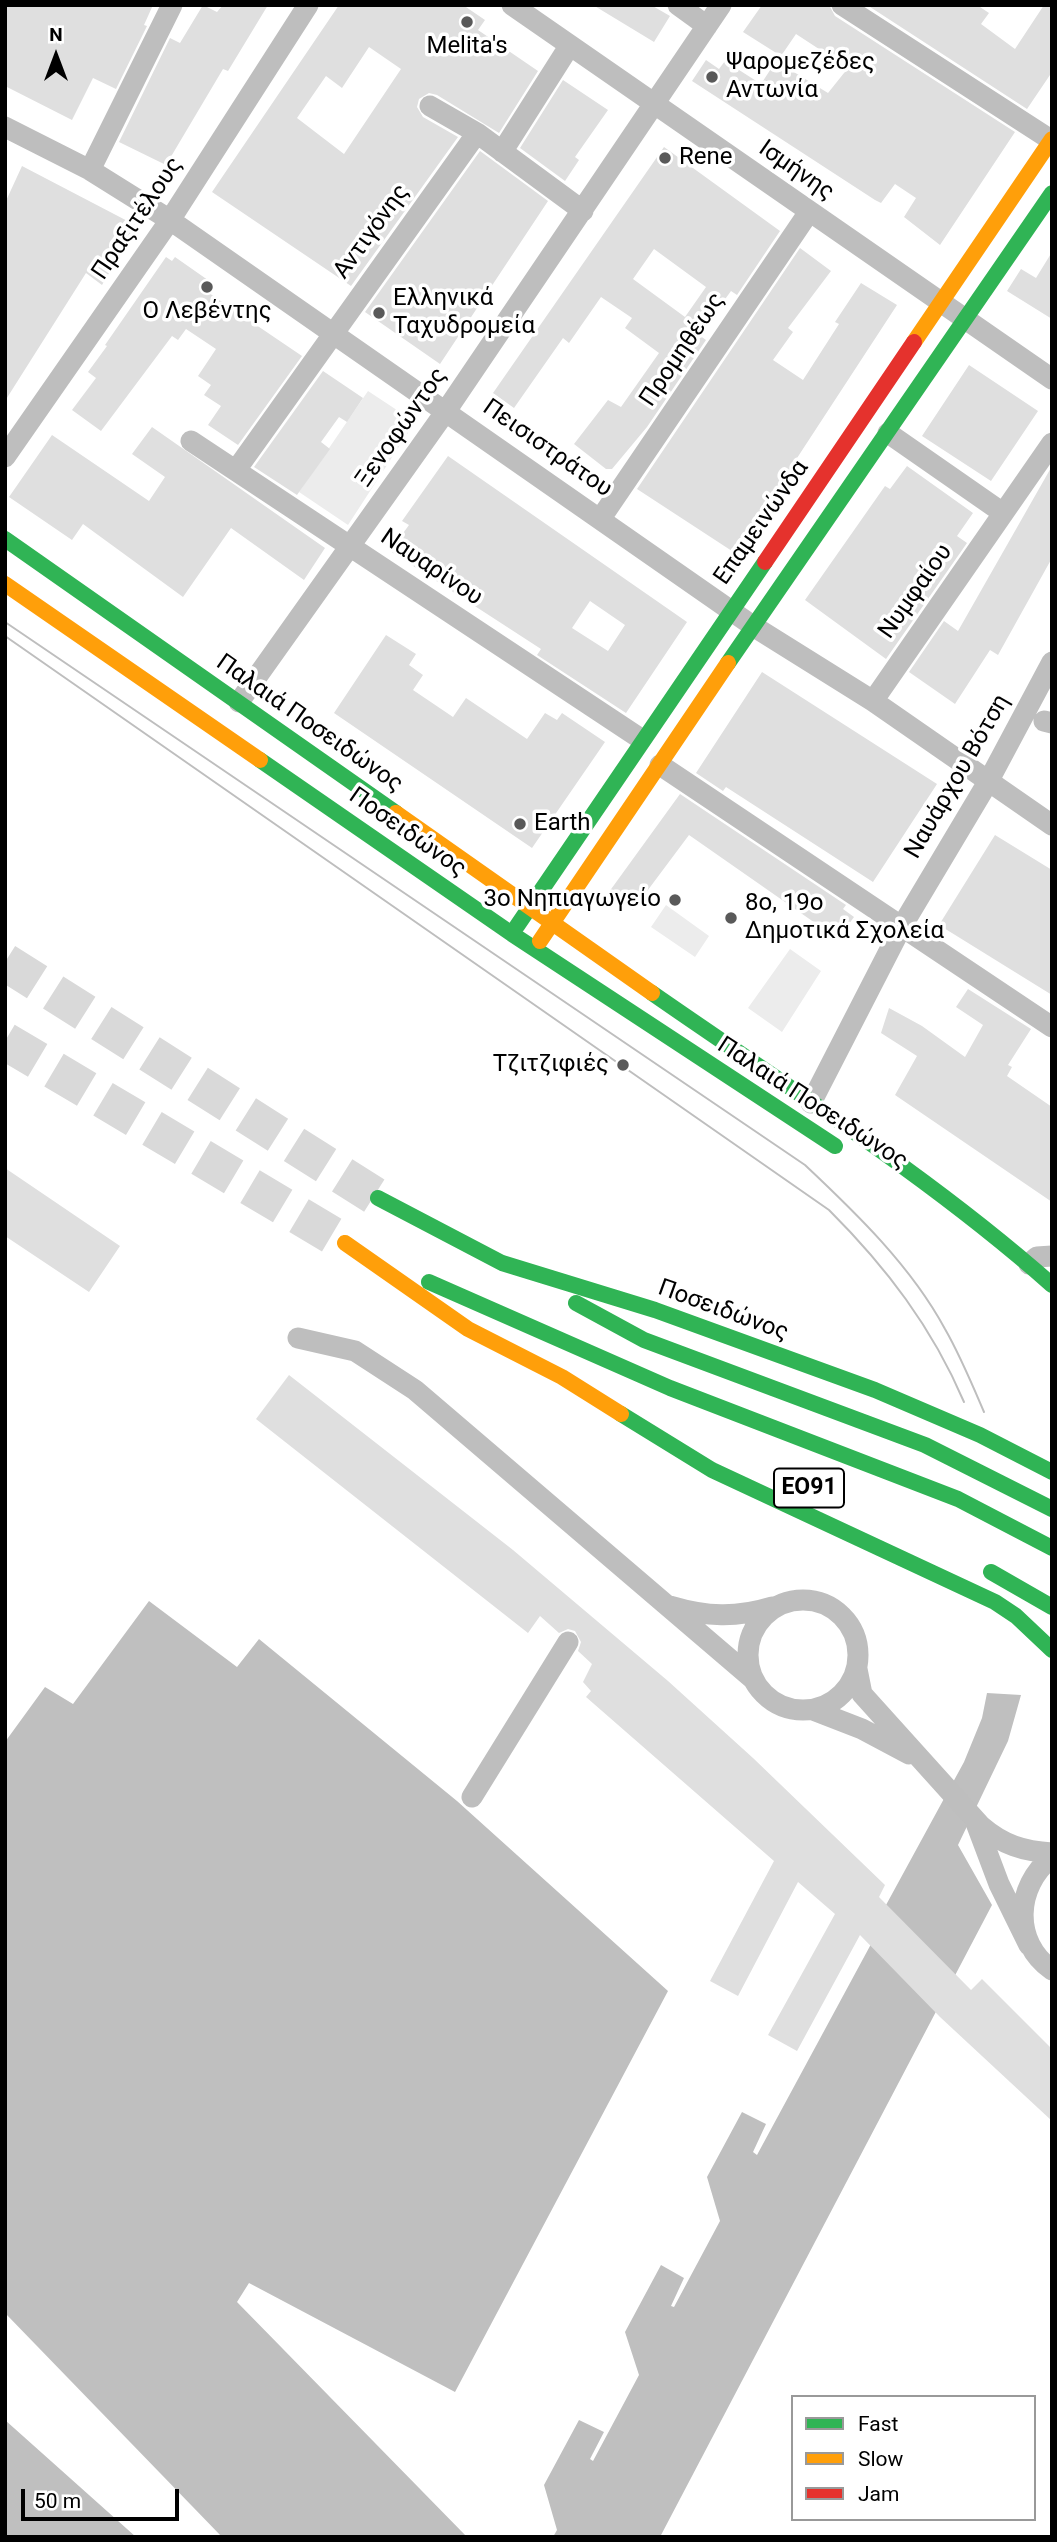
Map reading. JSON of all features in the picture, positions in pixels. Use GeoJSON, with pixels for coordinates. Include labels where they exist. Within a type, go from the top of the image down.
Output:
{"type":"FeatureCollection","features":[{"type":"Feature","properties":{"kind":"main road","name":"Επαμεινώνδα"},"geometry":{"type":"LineString","coordinates":[[512,934],[730,609],[942,304],[1051,139]]}},
{"type":"Feature","properties":{"kind":"main road"},"geometry":{"type":"LineString","coordinates":[[535,949],[753,626],[1052,193]]}},
{"type":"Feature","properties":{"kind":"main road","name":"Παλαιά Ποσειδώνος"},"geometry":{"type":"LineString","coordinates":[[5,540],[113,637],[323,801]]}},
{"type":"Feature","properties":{"kind":"main road","name":"Παλαιά Ποσειδώνος"},"geometry":{"type":"LineString","coordinates":[[5,584],[239,702],[939,1193],[1052,1285]]}},
{"type":"Feature","properties":{"kind":"main road"},"geometry":{"type":"LineString","coordinates":[[323,801],[341,774]]}},
{"type":"Feature","properties":{"kind":"main road","name":"Ποσειδώνος"},"geometry":{"type":"LineString","coordinates":[[323,801],[535,949]]}},
{"type":"Feature","properties":{"kind":"main road","name":"Παλαιά Ποσειδώνος"},"geometry":{"type":"LineString","coordinates":[[535,949],[845,1153]]}},
{"type":"Feature","properties":{"kind":"main road","name":"Ποσειδώνος"},"geometry":{"type":"LineString","coordinates":[[378,1198],[502,1263],[655,1310],[875,1390],[980,1435],[1052,1472]]}},
{"type":"Feature","properties":{"kind":"main road"},"geometry":{"type":"LineString","coordinates":[[943,1217],[990,1251],[1036,1294]]}},
{"type":"Feature","properties":{"kind":"main road"},"geometry":{"type":"LineString","coordinates":[[345,1243],[468,1329],[562,1377],[671,1425]]}},
{"type":"Feature","properties":{"kind":"main road"},"geometry":{"type":"LineString","coordinates":[[359,1252],[670,1388],[958,1499],[1052,1548]]}},
{"type":"Feature","properties":{"kind":"main road"},"geometry":{"type":"LineString","coordinates":[[502,1263],[644,1340],[925,1445],[1052,1509]]}},
{"type":"Feature","properties":{"kind":"main road"},"geometry":{"type":"LineString","coordinates":[[562,1377],[712,1470],[995,1602],[1016,1616],[1052,1650]]}},
{"type":"Feature","properties":{"kind":"main road"},"geometry":{"type":"LineString","coordinates":[[978,1565],[1052,1606]]}},
{"type":"Feature","properties":{"kind":"street"},"geometry":{"type":"LineString","coordinates":[[90,170],[172,5]]}},
{"type":"Feature","properties":{"kind":"street","name":"Πραξιτέλους"},"geometry":{"type":"LineString","coordinates":[[5,457],[170,220],[308,5]]}},
{"type":"Feature","properties":{"kind":"street","name":"Ισμήνης"},"geometry":{"type":"LineString","coordinates":[[512,5],[1052,379]]}},
{"type":"Feature","properties":{"kind":"street"},"geometry":{"type":"LineString","coordinates":[[678,5],[706,26]]}},
{"type":"Feature","properties":{"kind":"street","name":"Ξενοφώντος"},"geometry":{"type":"LineString","coordinates":[[239,702],[352,547],[721,5]]}},
{"type":"Feature","properties":{"kind":"street"},"geometry":{"type":"LineString","coordinates":[[842,5],[1051,139]]}},
{"type":"Feature","properties":{"kind":"street"},"geometry":{"type":"LineString","coordinates":[[502,152],[570,46]]}},
{"type":"Feature","properties":{"kind":"street"},"geometry":{"type":"LineString","coordinates":[[430,106],[477,133],[583,211]]}},
{"type":"Feature","properties":{"kind":"street","name":"Πεισιστράτου"},"geometry":{"type":"LineString","coordinates":[[5,127],[90,170],[170,220],[753,626],[873,701],[1052,825]]}},
{"type":"Feature","properties":{"kind":"street","name":"Αντιγόνης"},"geometry":{"type":"LineString","coordinates":[[236,470],[331,332],[477,133]]}},
{"type":"Feature","properties":{"kind":"street","name":"Προμηθέως"},"geometry":{"type":"LineString","coordinates":[[601,518],[809,212]]}},
{"type":"Feature","properties":{"kind":"street"},"geometry":{"type":"LineString","coordinates":[[888,433],[1003,513]]}},
{"type":"Feature","properties":{"kind":"street","name":"Ναυαρίνου"},"geometry":{"type":"LineString","coordinates":[[191,440],[642,739]]}},
{"type":"Feature","properties":{"kind":"street","name":"Νυμφαίου"},"geometry":{"type":"LineString","coordinates":[[873,701],[1052,443]]}},
{"type":"Feature","properties":{"kind":"street","name":"Ναυάρχου Βότση"},"geometry":{"type":"LineString","coordinates":[[811,1103],[902,926],[988,782],[1052,662]]}},
{"type":"Feature","properties":{"kind":"street"},"geometry":{"type":"LineString","coordinates":[[660,765],[1052,1027]]}},
{"type":"Feature","properties":{"kind":"street"},"geometry":{"type":"LineString","coordinates":[[1029,1264],[1037,1257],[1052,1256]]}},
{"type":"Feature","properties":{"kind":"street"},"geometry":{"type":"LineString","coordinates":[[298,1338],[355,1351],[405,1382],[753,1679],[763,1694],[778,1704],[795,1710],[813,1710],[862,1729],[923,1761]]}},
{"type":"Feature","properties":{"kind":"street"},"geometry":{"type":"LineString","coordinates":[[665,1604],[718,1616],[742,1616],[808,1600],[838,1612],[856,1637],[857,1669],[862,1694],[974,1818],[1002,1843],[1052,1855]]}},
{"type":"Feature","properties":{"kind":"street"},"geometry":{"type":"LineString","coordinates":[[753,1679],[748,1662],[748,1646],[754,1630],[764,1616],[777,1606]]}},
{"type":"Feature","properties":{"kind":"street"},"geometry":{"type":"LineString","coordinates":[[472,1797],[568,1642]]}},
{"type":"Feature","properties":{"kind":"street"},"geometry":{"type":"LineString","coordinates":[[813,1710],[841,1696],[857,1669]]}},
{"type":"Feature","properties":{"kind":"street"},"geometry":{"type":"LineString","coordinates":[[974,1818],[999,1884],[1030,1945],[1049,1969]]}},
{"type":"Feature","properties":{"kind":"street"},"geometry":{"type":"LineString","coordinates":[[1030,1945],[1023,1925],[1023,1904],[1029,1884],[1052,1855]]}},
{"type":"Feature","properties":{"kind":"shaded area"},"geometry":{"type":"Polygon","coordinates":[[[368,391],[415,422],[348,525],[299,492],[368,391]]]}},
{"type":"Feature","properties":{"kind":"shaded area"},"geometry":{"type":"Polygon","coordinates":[[[666,905],[709,936],[695,957],[651,927],[666,905]]]}},
{"type":"Feature","properties":{"kind":"shaded area"},"geometry":{"type":"Polygon","coordinates":[[[790,949],[821,971],[782,1032],[748,1008],[790,949]]]}},
{"type":"Feature","properties":{"kind":"shaded area"},"geometry":{"type":"Polygon","coordinates":[[[149,1601],[237,1667],[259,1639],[457,1801],[668,1991],[455,2392],[249,2283],[237,2302],[467,2537],[222,2537],[5,2313],[5,1742],[45,1687],[73,1704],[149,1601]]]}},
{"type":"Feature","properties":{"kind":"shaded area"},"geometry":{"type":"Polygon","coordinates":[[[987,1693],[1021,1695],[1008,1741],[958,1845],[992,1905],[660,2537],[553,2537],[557,2530],[544,2485],[579,2420],[604,2432],[590,2459],[593,2461],[639,2375],[625,2332],[661,2265],[684,2278],[671,2306],[674,2307],[720,2221],[707,2177],[742,2112],[766,2124],[753,2152],[757,2155],[890,1909],[886,1905],[964,1762],[982,1718],[987,1693]]]}},
{"type":"Feature","properties":{"kind":"shaded area"},"geometry":{"type":"Polygon","coordinates":[[[5,2420],[136,2537],[5,2537],[5,2420]]]}},
{"type":"Feature","properties":{"kind":"building"},"geometry":{"type":"Polygon","coordinates":[[[5,5],[153,5],[144,25],[147,26],[116,89],[93,78],[72,120],[5,86],[5,5]]]}},
{"type":"Feature","properties":{"kind":"building"},"geometry":{"type":"Polygon","coordinates":[[[203,5],[217,12],[223,5],[268,5],[228,71],[223,69],[166,165],[119,142],[170,38],[180,43],[203,5]]]}},
{"type":"Feature","properties":{"kind":"building"},"geometry":{"type":"Polygon","coordinates":[[[339,5],[463,5],[485,20],[478,30],[538,71],[499,133],[437,95],[429,93],[419,99],[417,107],[423,117],[458,137],[351,286],[212,192],[339,5]],[[369,47],[342,88],[326,76],[297,118],[344,154],[401,69],[369,47]]]}},
{"type":"Feature","properties":{"kind":"building"},"geometry":{"type":"Polygon","coordinates":[[[593,5],[651,5],[670,16],[654,42],[593,5]]]}},
{"type":"Feature","properties":{"kind":"building"},"geometry":{"type":"Polygon","coordinates":[[[762,5],[829,5],[835,16],[1015,132],[940,245],[904,217],[916,198],[895,184],[881,203],[875,200],[692,81],[706,60],[719,69],[725,61],[761,84],[776,61],[828,93],[848,68],[796,34],[781,56],[743,32],[762,5]]]}},
{"type":"Feature","properties":{"kind":"building"},"geometry":{"type":"Polygon","coordinates":[[[867,5],[977,5],[989,13],[981,24],[1015,49],[1044,5],[1052,5],[1052,72],[1027,109],[867,5]]]}},
{"type":"Feature","properties":{"kind":"building"},"geometry":{"type":"Polygon","coordinates":[[[563,80],[608,110],[575,157],[579,160],[565,181],[520,148],[563,80]]]}},
{"type":"Feature","properties":{"kind":"building"},"geometry":{"type":"Polygon","coordinates":[[[664,147],[780,231],[737,295],[731,291],[699,335],[706,340],[647,427],[612,469],[606,469],[574,444],[608,400],[621,407],[659,353],[625,328],[632,318],[601,297],[569,343],[563,338],[514,408],[493,393],[664,147]],[[654,249],[633,279],[685,317],[706,287],[654,249]]]}},
{"type":"Feature","properties":{"kind":"building"},"geometry":{"type":"Polygon","coordinates":[[[480,151],[548,201],[440,364],[365,312],[480,151]]]}},
{"type":"Feature","properties":{"kind":"building"},"geometry":{"type":"Polygon","coordinates":[[[22,166],[137,226],[102,285],[86,273],[5,401],[5,203],[22,166]]]}},
{"type":"Feature","properties":{"kind":"building"},"geometry":{"type":"Polygon","coordinates":[[[800,248],[831,271],[788,328],[793,332],[773,360],[803,380],[839,324],[835,322],[861,283],[897,305],[735,553],[637,489],[800,248]]]}},
{"type":"Feature","properties":{"kind":"building"},"geometry":{"type":"Polygon","coordinates":[[[1052,252],[1052,319],[1007,291],[1021,269],[1036,278],[1052,252]]]}},
{"type":"Feature","properties":{"kind":"building"},"geometry":{"type":"Polygon","coordinates":[[[166,257],[172,261],[175,257],[215,285],[209,293],[302,356],[238,445],[208,425],[221,406],[204,395],[211,385],[198,376],[216,349],[186,329],[178,340],[172,336],[101,431],[72,410],[96,378],[88,372],[166,257]]]}},
{"type":"Feature","properties":{"kind":"building"},"geometry":{"type":"Polygon","coordinates":[[[969,365],[1038,411],[991,481],[922,436],[969,365]]]}},
{"type":"Feature","properties":{"kind":"building"},"geometry":{"type":"Polygon","coordinates":[[[323,371],[363,398],[347,422],[339,417],[321,442],[330,449],[297,495],[254,467],[323,371]]]}},
{"type":"Feature","properties":{"kind":"building"},"geometry":{"type":"Polygon","coordinates":[[[152,427],[325,548],[304,580],[231,528],[183,597],[83,524],[72,540],[9,497],[52,435],[149,501],[165,477],[132,454],[152,427]]]}},
{"type":"Feature","properties":{"kind":"building"},"geometry":{"type":"Polygon","coordinates":[[[448,456],[687,622],[626,713],[537,655],[541,649],[390,551],[409,525],[402,521],[448,456]],[[590,601],[572,628],[608,651],[625,625],[590,601]]]}},
{"type":"Feature","properties":{"kind":"building"},"geometry":{"type":"Polygon","coordinates":[[[907,466],[973,513],[957,536],[967,543],[886,659],[805,600],[885,486],[890,489],[907,466]]]}},
{"type":"Feature","properties":{"kind":"building"},"geometry":{"type":"Polygon","coordinates":[[[1052,466],[1052,558],[998,655],[990,650],[955,704],[909,672],[944,621],[958,631],[1052,466]]]}},
{"type":"Feature","properties":{"kind":"building"},"geometry":{"type":"Polygon","coordinates":[[[386,635],[416,654],[409,665],[423,675],[413,690],[453,717],[466,698],[527,739],[545,713],[557,720],[562,713],[605,742],[532,848],[334,713],[386,635]]]}},
{"type":"Feature","properties":{"kind":"building"},"geometry":{"type":"Polygon","coordinates":[[[762,672],[937,784],[873,882],[726,787],[723,791],[696,773],[762,672]]]}},
{"type":"Feature","properties":{"kind":"building"},"geometry":{"type":"Polygon","coordinates":[[[680,794],[846,905],[843,909],[854,917],[838,939],[689,835],[633,910],[609,892],[680,794]]]}},
{"type":"Feature","properties":{"kind":"building"},"geometry":{"type":"Polygon","coordinates":[[[995,835],[1052,870],[1052,995],[939,925],[995,835]]]}},
{"type":"Feature","properties":{"kind":"building"},"geometry":{"type":"Polygon","coordinates":[[[968,989],[1031,1029],[1008,1065],[1012,1067],[1007,1076],[1052,1107],[1052,1202],[895,1095],[917,1056],[881,1033],[889,1008],[922,1026],[965,1057],[983,1025],[956,1007],[968,989]]]}},
{"type":"Feature","properties":{"kind":"building"},"geometry":{"type":"Polygon","coordinates":[[[5,1168],[120,1246],[89,1292],[5,1236],[5,1168]]]}},
{"type":"Feature","properties":{"kind":"building"},"geometry":{"type":"Polygon","coordinates":[[[289,1375],[513,1550],[668,1681],[753,1758],[885,1885],[879,1897],[971,1990],[982,1979],[1052,2049],[1052,2121],[940,2017],[860,1935],[797,2051],[768,2035],[835,1914],[798,1882],[738,1996],[710,1981],[774,1861],[586,1697],[591,1691],[583,1682],[592,1664],[578,1651],[581,1642],[575,1631],[568,1629],[559,1633],[540,1616],[528,1633],[256,1419],[289,1375]]]}},
{"type":"Feature","properties":{"kind":"tunnel"},"geometry":{"type":"LineString","coordinates":[[5,962],[378,1198]]}},
{"type":"Feature","properties":{"kind":"tunnel"},"geometry":{"type":"LineString","coordinates":[[5,1041],[345,1243]]}},
{"type":"Feature","properties":{"kind":"tram line"},"geometry":{"type":"LineString","coordinates":[[5,622],[805,1165],[863,1221],[916,1284],[950,1339],[984,1412]]}},
{"type":"Feature","properties":{"kind":"tram line"},"geometry":{"type":"LineString","coordinates":[[5,636],[829,1210],[870,1254],[906,1299],[937,1348],[964,1402]]}},
{"type":"Feature","properties":{"kind":"traffic: fast"},"geometry":{"type":"LineString","coordinates":[[728,663],[1052,193]]}},
{"type":"Feature","properties":{"kind":"traffic: fast"},"geometry":{"type":"LineString","coordinates":[[5,539],[396,813]]}},
{"type":"Feature","properties":{"kind":"traffic: fast"},"geometry":{"type":"LineString","coordinates":[[517,926],[765,562]]}},
{"type":"Feature","properties":{"kind":"traffic: fast"},"geometry":{"type":"LineString","coordinates":[[260,760],[512,934],[835,1146]]}},
{"type":"Feature","properties":{"kind":"traffic: fast"},"geometry":{"type":"LineString","coordinates":[[652,993],[907,1169],[1052,1285]]}},
{"type":"Feature","properties":{"kind":"traffic: fast"},"geometry":{"type":"LineString","coordinates":[[378,1198],[502,1263],[655,1310],[875,1390],[980,1435],[1052,1472]]}},
{"type":"Feature","properties":{"kind":"traffic: fast"},"geometry":{"type":"LineString","coordinates":[[429,1282],[670,1388],[958,1499],[1052,1548]]}},
{"type":"Feature","properties":{"kind":"traffic: fast"},"geometry":{"type":"LineString","coordinates":[[576,1303],[644,1340],[925,1445],[1052,1509]]}},
{"type":"Feature","properties":{"kind":"traffic: fast"},"geometry":{"type":"LineString","coordinates":[[621,1414],[712,1470],[995,1602],[1016,1616],[1052,1650]]}},
{"type":"Feature","properties":{"kind":"traffic: fast"},"geometry":{"type":"LineString","coordinates":[[991,1572],[1052,1607]]}},
{"type":"Feature","properties":{"kind":"traffic: slow"},"geometry":{"type":"LineString","coordinates":[[914,342],[1052,139]]}},
{"type":"Feature","properties":{"kind":"traffic: slow"},"geometry":{"type":"LineString","coordinates":[[5,584],[260,760]]}},
{"type":"Feature","properties":{"kind":"traffic: slow"},"geometry":{"type":"LineString","coordinates":[[540,941],[728,663]]}},
{"type":"Feature","properties":{"kind":"traffic: slow"},"geometry":{"type":"LineString","coordinates":[[396,813],[652,993]]}},
{"type":"Feature","properties":{"kind":"traffic: slow"},"geometry":{"type":"LineString","coordinates":[[345,1243],[468,1329],[562,1377],[621,1414]]}},
{"type":"Feature","properties":{"kind":"traffic: jam"},"geometry":{"type":"LineString","coordinates":[[765,562],[914,342]]}},
{"type":"Feature","properties":{"kind":"place","name":"Melita's"},"geometry":{"type":"Point","coordinates":[467,22]}},
{"type":"Feature","properties":{"kind":"place","name":"Ψαρομεζέδες Αντωνία"},"geometry":{"type":"Point","coordinates":[712,77]}},
{"type":"Feature","properties":{"kind":"place","name":"Rene"},"geometry":{"type":"Point","coordinates":[665,158]}},
{"type":"Feature","properties":{"kind":"place","name":"Ο Λεβέντης"},"geometry":{"type":"Point","coordinates":[207,287]}},
{"type":"Feature","properties":{"kind":"place","name":"Ελληνικά Ταχυδρομεία"},"geometry":{"type":"Point","coordinates":[379,313]}},
{"type":"Feature","properties":{"kind":"place","name":"Earth"},"geometry":{"type":"Point","coordinates":[520,824]}},
{"type":"Feature","properties":{"kind":"place","name":"3ο Νηπιαγωγείο"},"geometry":{"type":"Point","coordinates":[675,900]}},
{"type":"Feature","properties":{"kind":"place","name":"8ο, 19ο Δημοτικά Σχολεία"},"geometry":{"type":"Point","coordinates":[731,918]}},
{"type":"Feature","properties":{"kind":"place","name":"Τζιτζιφιές"},"geometry":{"type":"Point","coordinates":[623,1065]}}]}
